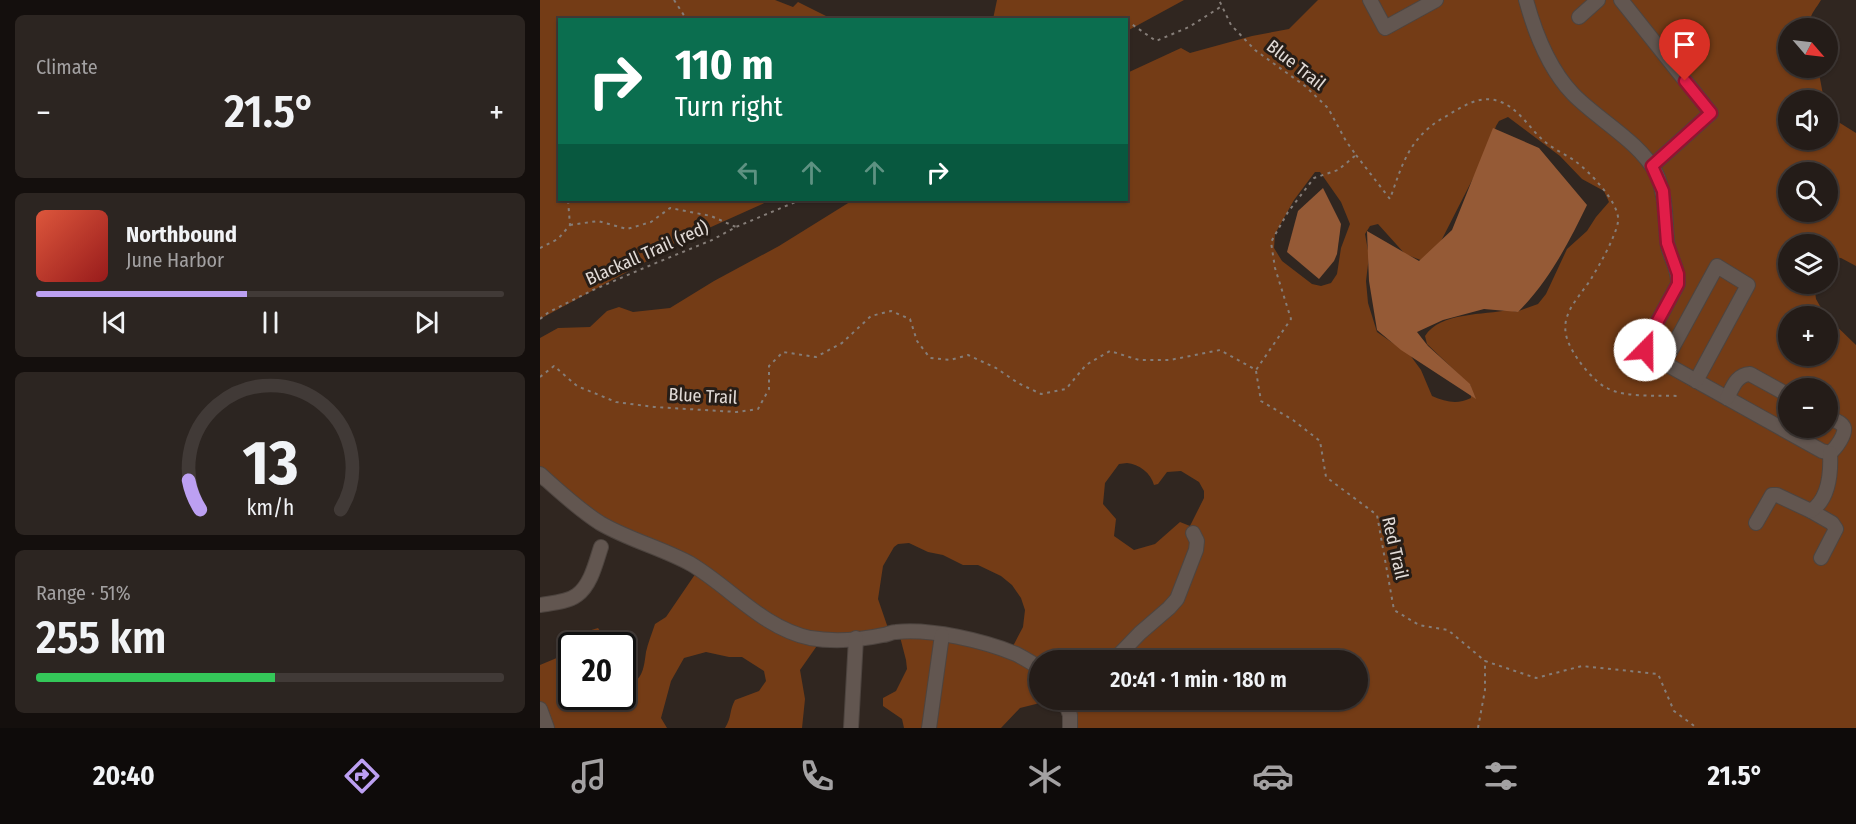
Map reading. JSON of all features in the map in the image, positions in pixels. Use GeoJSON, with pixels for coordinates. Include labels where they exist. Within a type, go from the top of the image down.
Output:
{"type":"FeatureCollection","features":[{"type":"Feature","properties":{"kind":"street"},"geometry":{"type":"LineString","coordinates":[[1370,0],[1385,28],[1436,0]]}},
{"type":"Feature","properties":{"kind":"street"},"geometry":{"type":"LineString","coordinates":[[1526,0],[1531,19],[1550,62],[1572,93],[1630,143],[1652,166],[1663,191],[1667,243],[1678,274],[1678,284],[1645,350],[1648,354],[1696,381],[1822,451],[1830,453]]}},
{"type":"Feature","properties":{"kind":"street"},"geometry":{"type":"LineString","coordinates":[[1579,17],[1598,0]]}},
{"type":"Feature","properties":{"kind":"street"},"geometry":{"type":"LineString","coordinates":[[1621,0],[1711,113],[1652,166]]}},
{"type":"Feature","properties":{"kind":"street"},"geometry":{"type":"LineString","coordinates":[[1664,363],[1717,266],[1748,285],[1696,381]]}},
{"type":"Feature","properties":{"kind":"street"},"geometry":{"type":"LineString","coordinates":[[1727,398],[1737,380],[1743,375],[1750,374],[1778,389]]}},
{"type":"Feature","properties":{"kind":"street"},"geometry":{"type":"LineString","coordinates":[[1830,453],[1836,448],[1845,432],[1842,424],[1838,422]]}},
{"type":"Feature","properties":{"kind":"street"},"geometry":{"type":"LineString","coordinates":[[1811,511],[1816,508],[1828,485],[1831,470],[1830,453]]}},
{"type":"Feature","properties":{"kind":"street"},"geometry":{"type":"LineString","coordinates":[[540,474],[567,499],[600,523],[690,564],[782,628],[795,634],[823,640],[882,636],[896,632],[942,635],[1000,648],[1029,661]]}},
{"type":"Feature","properties":{"kind":"street"},"geometry":{"type":"LineString","coordinates":[[1756,523],[1772,495],[1777,495],[1811,511],[1832,523],[1836,529],[1821,558]]}},
{"type":"Feature","properties":{"kind":"street"},"geometry":{"type":"LineString","coordinates":[[1124,650],[1177,599],[1196,550],[1197,541],[1193,533]]}},
{"type":"Feature","properties":{"kind":"street"},"geometry":{"type":"LineString","coordinates":[[540,605],[564,601],[576,596],[584,589],[602,547]]}},
{"type":"Feature","properties":{"kind":"street"},"geometry":{"type":"LineString","coordinates":[[929,728],[942,635]]}},
{"type":"Feature","properties":{"kind":"street"},"geometry":{"type":"LineString","coordinates":[[851,728],[856,638]]}},
{"type":"Feature","properties":{"kind":"street"},"geometry":{"type":"LineString","coordinates":[[540,709],[547,728]]}},
{"type":"Feature","properties":{"kind":"street"},"geometry":{"type":"LineString","coordinates":[[1068,710],[1070,728]]}},
{"type":"Feature","properties":{"kind":"path"},"geometry":{"type":"LineString","coordinates":[[674,0],[686,18]]}},
{"type":"Feature","properties":{"kind":"path","name":"Blue Trail"},"geometry":{"type":"LineString","coordinates":[[1219,0],[1231,25],[1255,50],[1305,86],[1328,108],[1346,141],[1389,199],[1405,156],[1422,134],[1438,121],[1470,102],[1483,98],[1502,102],[1511,108],[1545,142],[1577,162],[1611,198],[1618,213],[1618,221],[1613,237],[1591,278],[1570,307],[1564,324],[1570,347],[1590,375],[1607,388],[1628,394],[1678,396]]}},
{"type":"Feature","properties":{"kind":"path"},"geometry":{"type":"LineString","coordinates":[[1128,24],[1156,41],[1189,27],[1222,6]]}},
{"type":"Feature","properties":{"kind":"path"},"geometry":{"type":"LineString","coordinates":[[1256,370],[1291,319],[1275,268],[1271,242],[1288,212],[1314,178],[1338,170],[1356,155]]}},
{"type":"Feature","properties":{"kind":"path"},"geometry":{"type":"LineString","coordinates":[[567,201],[570,225]]}},
{"type":"Feature","properties":{"kind":"path","name":"Blackall Trail (red)"},"geometry":{"type":"LineString","coordinates":[[540,319],[549,312],[593,290],[798,201]]}},
{"type":"Feature","properties":{"kind":"path"},"geometry":{"type":"LineString","coordinates":[[540,248],[558,239],[570,225],[598,221],[627,229],[651,222],[670,208],[711,216],[736,227]]}},
{"type":"Feature","properties":{"kind":"path","name":"Blue Trail"},"geometry":{"type":"LineString","coordinates":[[540,377],[554,366],[578,386],[616,402],[654,407],[737,412],[758,409],[769,389],[769,366],[783,352],[816,357],[842,343],[871,316],[891,311],[910,319],[918,341],[930,358],[950,360],[968,355],[1041,394],[1066,389],[1086,365],[1110,351],[1138,360],[1170,360],[1220,350],[1256,370]]}},
{"type":"Feature","properties":{"kind":"path","name":"Red Trail"},"geometry":{"type":"LineString","coordinates":[[1256,370],[1261,401],[1293,420],[1320,441],[1326,477],[1377,515],[1394,610],[1419,625],[1448,630],[1485,661]]}},
{"type":"Feature","properties":{"kind":"path"},"geometry":{"type":"LineString","coordinates":[[1478,728],[1485,690],[1485,661],[1536,678],[1582,666],[1658,674],[1674,711],[1697,728]]}},
{"type":"Feature","properties":{"kind":"shaded area"},"geometry":{"type":"Polygon","coordinates":[[[540,0],[775,0],[793,7],[798,2],[826,16],[859,18],[558,18],[558,201],[769,201],[671,245],[651,259],[540,319],[540,0]]]}},
{"type":"Feature","properties":{"kind":"shaded area"},"geometry":{"type":"Polygon","coordinates":[[[997,0],[1184,0],[1128,30],[1128,18],[993,18],[997,0]]]}},
{"type":"Feature","properties":{"kind":"shaded area"},"geometry":{"type":"Polygon","coordinates":[[[1318,0],[1821,0],[1811,18],[1778,18],[1778,78],[1820,78],[1822,90],[1778,90],[1778,150],[1838,150],[1838,122],[1856,133],[1856,266],[1838,258],[1838,234],[1778,234],[1778,294],[1815,294],[1820,306],[1778,306],[1778,366],[1838,366],[1838,328],[1856,345],[1856,728],[1065,728],[1065,710],[1368,710],[1368,650],[1029,650],[1029,706],[1020,708],[1001,728],[904,728],[902,719],[883,706],[883,698],[896,691],[907,669],[899,633],[1012,648],[1023,627],[1025,610],[1021,598],[1012,585],[1001,576],[978,565],[963,565],[909,543],[898,544],[894,547],[883,566],[878,599],[889,631],[821,640],[800,670],[805,699],[802,728],[725,728],[735,700],[759,691],[766,681],[764,671],[742,657],[706,652],[684,658],[671,681],[661,718],[667,728],[540,728],[540,665],[558,657],[558,710],[636,710],[636,680],[641,674],[655,624],[666,617],[698,570],[596,516],[540,473],[540,338],[558,328],[590,327],[607,311],[619,307],[633,312],[670,308],[779,246],[851,201],[1128,201],[1128,73],[1181,48],[1190,53],[1252,36],[1289,29],[1318,0]],[[1508,117],[1499,121],[1496,126],[1490,145],[1439,245],[1423,261],[1405,254],[1378,224],[1370,226],[1365,234],[1369,256],[1366,281],[1368,303],[1377,332],[1410,355],[1421,370],[1432,396],[1447,401],[1456,402],[1471,398],[1471,386],[1427,344],[1425,336],[1432,328],[1452,319],[1509,310],[1516,312],[1538,304],[1546,294],[1567,249],[1587,231],[1609,202],[1604,191],[1582,179],[1560,156],[1508,117]],[[1315,172],[1294,200],[1275,234],[1274,248],[1282,261],[1312,284],[1321,286],[1331,283],[1337,274],[1341,248],[1350,224],[1341,202],[1320,172],[1315,172]],[[1127,463],[1119,464],[1105,483],[1103,504],[1116,519],[1114,536],[1134,550],[1155,544],[1180,522],[1190,526],[1204,498],[1204,491],[1199,482],[1181,471],[1167,472],[1158,484],[1154,485],[1147,473],[1140,467],[1127,463]]]}},
{"type":"Feature","properties":{"kind":"shaded area"},"geometry":{"type":"Polygon","coordinates":[[[1493,128],[1539,148],[1587,205],[1548,275],[1518,312],[1484,309],[1443,320],[1417,332],[1428,346],[1470,384],[1476,399],[1401,350],[1377,330],[1369,281],[1367,231],[1419,261],[1452,230],[1493,128]]]}},
{"type":"Feature","properties":{"kind":"shaded area"},"geometry":{"type":"Polygon","coordinates":[[[1323,188],[1341,224],[1337,254],[1319,279],[1287,252],[1298,211],[1323,188]]]}},
{"type":"Feature","properties":{"kind":"shaded area"},"geometry":{"type":"Polygon","coordinates":[[[598,628],[601,632],[585,632],[598,628]]]}},
{"type":"Feature","properties":{"kind":"route"},"geometry":{"type":"LineString","coordinates":[[1645,350],[1648,339],[1678,284],[1676,264],[1667,243],[1663,191],[1652,166],[1711,113],[1685,81]]}}]}
